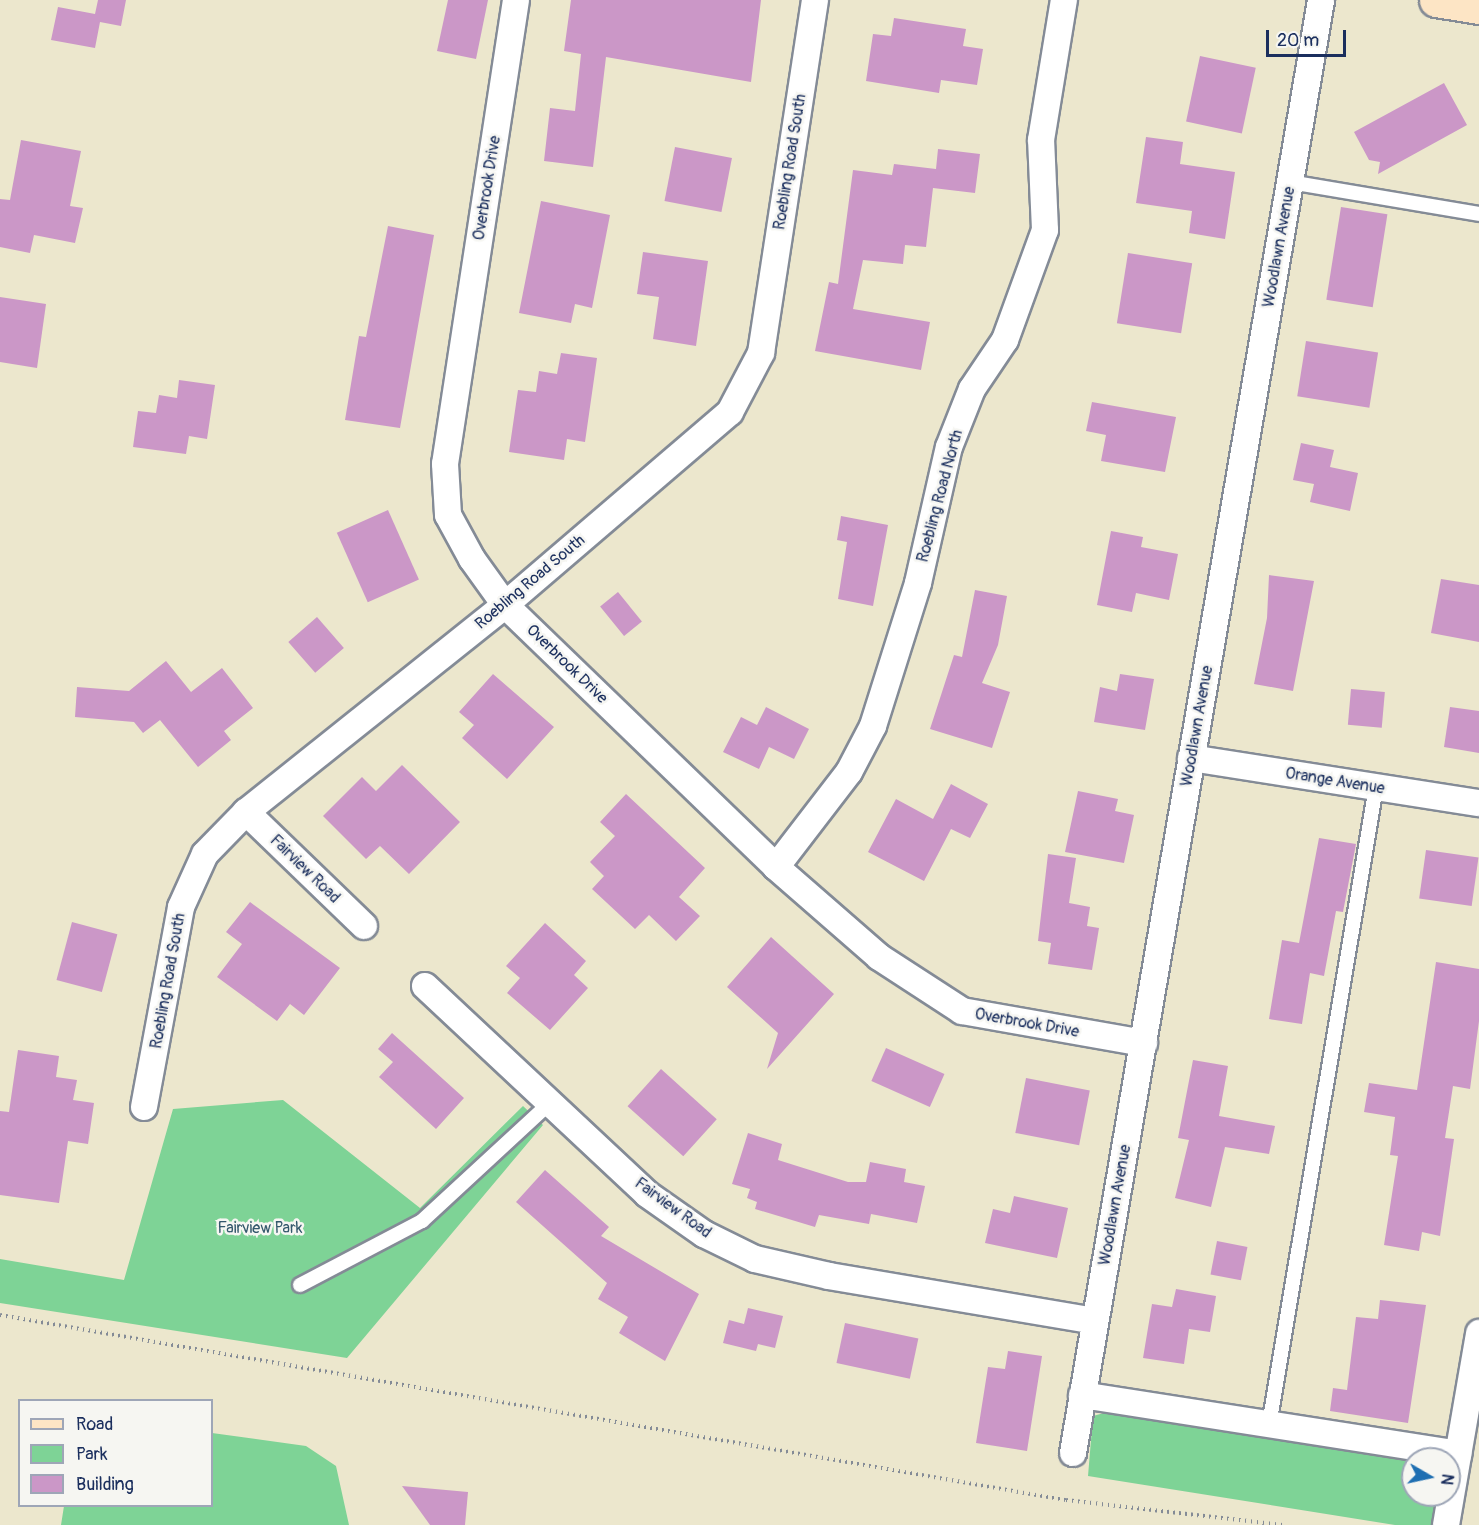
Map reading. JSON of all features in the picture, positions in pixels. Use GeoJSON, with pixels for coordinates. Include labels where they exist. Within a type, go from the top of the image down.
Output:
{"type":"FeatureCollection","features":[{"type":"Feature","properties":{"kind":"street","name":"Overbrook Drive"},"geometry":{"type":"LineString","coordinates":[[516,0],[445,464],[448,515],[505,604],[776,867],[879,957],[962,1011],[1144,1043]]}},
{"type":"Feature","properties":{"kind":"street","name":"Roebling Road South"},"geometry":{"type":"LineString","coordinates":[[144,1107],[181,907],[205,854],[246,812],[505,604],[730,412],[761,353],[815,0]]}},
{"type":"Feature","properties":{"kind":"street","name":"Roebling Road North"},"geometry":{"type":"LineString","coordinates":[[776,867],[849,772],[873,726],[918,583],[949,447],[972,389],[1005,340],[1045,230],[1041,140],[1064,0]]}},
{"type":"Feature","properties":{"kind":"street","name":"Woodlawn Avenue"},"geometry":{"type":"LineString","coordinates":[[1073,1452],[1321,0]]}},
{"type":"Feature","properties":{"kind":"street"},"geometry":{"type":"LineString","coordinates":[[1436,0],[1479,7]]}},
{"type":"Feature","properties":{"kind":"street","name":"Orange Avenue"},"geometry":{"type":"LineString","coordinates":[[1191,758],[1479,803]]}},
{"type":"Feature","properties":{"kind":"street","name":"Fairview Road"},"geometry":{"type":"LineString","coordinates":[[246,812],[364,926]]}},
{"type":"Feature","properties":{"kind":"street","name":"Fairview Road"},"geometry":{"type":"LineString","coordinates":[[425,986],[552,1101],[647,1194],[704,1234],[755,1259],[1094,1321]]}},
{"type":"Feature","properties":{"kind":"street"},"geometry":{"type":"LineString","coordinates":[[1459,1447],[1479,1333]]}},
{"type":"Feature","properties":{"kind":"street"},"geometry":{"type":"LineString","coordinates":[[1082,1395],[1412,1447]]}},
{"type":"Feature","properties":{"kind":"street"},"geometry":{"type":"LineString","coordinates":[[1446,1525],[1449,1507]]}},
{"type":"Feature","properties":{"kind":"lane"},"geometry":{"type":"LineString","coordinates":[[1290,182],[1479,214]]}},
{"type":"Feature","properties":{"kind":"lane"},"geometry":{"type":"LineString","coordinates":[[1269,1425],[1376,787]]}},
{"type":"Feature","properties":{"kind":"lane"},"geometry":{"type":"LineString","coordinates":[[300,1285],[422,1221],[552,1101]]}},
{"type":"Feature","properties":{"kind":"path"},"geometry":{"type":"LineString","coordinates":[[0,1315],[1066,1500],[1283,1525]]}},
{"type":"Feature","properties":{"kind":"green space","name":"Fairview Park"},"geometry":{"type":"Polygon","coordinates":[[[283,1100],[420,1208],[523,1106],[543,1125],[347,1358],[0,1303],[0,1259],[124,1280],[173,1109],[283,1100]]]}},
{"type":"Feature","properties":{"kind":"green space"},"geometry":{"type":"Polygon","coordinates":[[[1104,1413],[1401,1457],[1401,1507],[1437,1507],[1434,1525],[1395,1525],[1088,1476],[1093,1416],[1104,1413]]]}},
{"type":"Feature","properties":{"kind":"green space"},"geometry":{"type":"Polygon","coordinates":[[[213,1433],[306,1446],[336,1466],[349,1525],[61,1525],[64,1507],[213,1507],[213,1433]]]}},
{"type":"Feature","properties":{"kind":"building"},"geometry":{"type":"Polygon","coordinates":[[[98,0],[126,0],[121,26],[100,22],[95,48],[51,40],[58,7],[95,14],[98,0]]]}},
{"type":"Feature","properties":{"kind":"building"},"geometry":{"type":"Polygon","coordinates":[[[448,0],[488,0],[476,59],[437,51],[448,0]]]}},
{"type":"Feature","properties":{"kind":"building"},"geometry":{"type":"Polygon","coordinates":[[[571,0],[761,0],[751,82],[606,57],[593,167],[544,161],[550,108],[575,111],[581,54],[564,51],[571,0]]]}},
{"type":"Feature","properties":{"kind":"building"},"geometry":{"type":"Polygon","coordinates":[[[894,18],[966,29],[963,46],[983,49],[977,85],[941,80],[939,93],[866,81],[873,34],[891,36],[894,18]]]}},
{"type":"Feature","properties":{"kind":"building"},"geometry":{"type":"Polygon","coordinates":[[[1200,56],[1256,68],[1242,133],[1186,122],[1200,56]]]}},
{"type":"Feature","properties":{"kind":"building"},"geometry":{"type":"Polygon","coordinates":[[[1444,83],[1467,125],[1378,174],[1380,162],[1369,160],[1354,132],[1444,83]]]}},
{"type":"Feature","properties":{"kind":"building"},"geometry":{"type":"Polygon","coordinates":[[[1146,137],[1183,142],[1180,164],[1235,172],[1225,239],[1189,233],[1192,211],[1136,203],[1146,137]]]}},
{"type":"Feature","properties":{"kind":"building"},"geometry":{"type":"Polygon","coordinates":[[[21,140],[81,151],[70,206],[83,208],[75,243],[34,235],[30,253],[0,247],[0,199],[10,200],[21,140]]]}},
{"type":"Feature","properties":{"kind":"building"},"geometry":{"type":"Polygon","coordinates":[[[675,147],[732,158],[721,212],[665,201],[675,147]]]}},
{"type":"Feature","properties":{"kind":"building"},"geometry":{"type":"Polygon","coordinates":[[[938,149],[980,154],[975,193],[933,188],[926,247],[905,245],[903,264],[863,260],[853,309],[930,322],[921,370],[815,351],[829,282],[838,284],[853,170],[892,175],[894,164],[936,169],[938,149]]]}},
{"type":"Feature","properties":{"kind":"building"},"geometry":{"type":"Polygon","coordinates":[[[541,201],[610,215],[592,308],[575,304],[571,323],[519,313],[541,201]]]}},
{"type":"Feature","properties":{"kind":"building"},"geometry":{"type":"Polygon","coordinates":[[[1341,207],[1387,214],[1373,307],[1326,300],[1341,207]]]}},
{"type":"Feature","properties":{"kind":"building"},"geometry":{"type":"Polygon","coordinates":[[[388,226],[434,235],[400,428],[345,420],[359,336],[366,337],[388,226]]]}},
{"type":"Feature","properties":{"kind":"building"},"geometry":{"type":"Polygon","coordinates":[[[643,252],[708,261],[696,346],[653,339],[659,297],[637,294],[643,252]]]}},
{"type":"Feature","properties":{"kind":"building"},"geometry":{"type":"Polygon","coordinates":[[[1128,253],[1192,263],[1181,333],[1117,323],[1128,253]]]}},
{"type":"Feature","properties":{"kind":"building"},"geometry":{"type":"Polygon","coordinates":[[[0,297],[46,304],[37,368],[0,362],[0,297]]]}},
{"type":"Feature","properties":{"kind":"building"},"geometry":{"type":"Polygon","coordinates":[[[1306,341],[1378,352],[1369,408],[1297,396],[1306,341]]]}},
{"type":"Feature","properties":{"kind":"building"},"geometry":{"type":"Polygon","coordinates":[[[561,353],[597,358],[585,442],[567,439],[564,460],[509,452],[518,390],[536,392],[539,371],[557,374],[561,353]]]}},
{"type":"Feature","properties":{"kind":"building"},"geometry":{"type":"Polygon","coordinates":[[[179,380],[215,385],[207,439],[189,436],[186,454],[133,447],[138,411],[156,413],[159,395],[177,398],[179,380]]]}},
{"type":"Feature","properties":{"kind":"building"},"geometry":{"type":"Polygon","coordinates":[[[1092,402],[1176,417],[1165,472],[1101,461],[1106,435],[1086,431],[1092,402]]]}},
{"type":"Feature","properties":{"kind":"building"},"geometry":{"type":"Polygon","coordinates":[[[1301,443],[1334,450],[1330,467],[1358,473],[1350,511],[1310,502],[1314,484],[1293,480],[1301,443]]]}},
{"type":"Feature","properties":{"kind":"building"},"geometry":{"type":"Polygon","coordinates":[[[388,510],[419,579],[368,602],[337,533],[388,510]]]}},
{"type":"Feature","properties":{"kind":"building"},"geometry":{"type":"Polygon","coordinates":[[[841,516],[888,525],[873,606],[838,599],[847,542],[837,540],[841,516]]]}},
{"type":"Feature","properties":{"kind":"building"},"geometry":{"type":"Polygon","coordinates":[[[1111,531],[1143,537],[1141,547],[1178,554],[1169,600],[1136,593],[1132,612],[1097,605],[1111,531]]]}},
{"type":"Feature","properties":{"kind":"building"},"geometry":{"type":"Polygon","coordinates":[[[1269,575],[1314,581],[1293,691],[1254,684],[1267,618],[1269,575]]]}},
{"type":"Feature","properties":{"kind":"building"},"geometry":{"type":"Polygon","coordinates":[[[1441,579],[1479,585],[1479,642],[1431,633],[1441,579]]]}},
{"type":"Feature","properties":{"kind":"building"},"geometry":{"type":"Polygon","coordinates":[[[975,590],[1007,596],[998,645],[982,683],[1010,692],[992,748],[930,729],[954,655],[962,657],[975,590]]]}},
{"type":"Feature","properties":{"kind":"building"},"geometry":{"type":"Polygon","coordinates":[[[618,592],[642,622],[624,636],[600,606],[618,592]]]}},
{"type":"Feature","properties":{"kind":"building"},"geometry":{"type":"Polygon","coordinates":[[[317,617],[344,648],[315,673],[288,642],[317,617]]]}},
{"type":"Feature","properties":{"kind":"building"},"geometry":{"type":"Polygon","coordinates":[[[166,661],[191,692],[222,668],[253,708],[224,731],[231,740],[198,767],[160,720],[143,733],[134,722],[75,717],[77,687],[129,691],[166,661]]]}},
{"type":"Feature","properties":{"kind":"building"},"geometry":{"type":"Polygon","coordinates":[[[493,674],[554,727],[507,779],[462,738],[474,725],[459,712],[493,674]]]}},
{"type":"Feature","properties":{"kind":"building"},"geometry":{"type":"Polygon","coordinates":[[[1120,674],[1154,679],[1145,730],[1094,722],[1100,687],[1117,691],[1120,674]]]}},
{"type":"Feature","properties":{"kind":"building"},"geometry":{"type":"Polygon","coordinates":[[[1351,689],[1385,692],[1382,728],[1348,725],[1351,689]]]}},
{"type":"Feature","properties":{"kind":"building"},"geometry":{"type":"Polygon","coordinates":[[[766,707],[809,729],[794,759],[769,747],[759,769],[723,752],[741,717],[757,725],[766,707]]]}},
{"type":"Feature","properties":{"kind":"building"},"geometry":{"type":"Polygon","coordinates":[[[1450,707],[1479,711],[1479,753],[1444,747],[1450,707]]]}},
{"type":"Feature","properties":{"kind":"building"},"geometry":{"type":"Polygon","coordinates":[[[402,765],[460,822],[409,874],[380,846],[366,859],[323,816],[362,777],[376,791],[402,765]]]}},
{"type":"Feature","properties":{"kind":"building"},"geometry":{"type":"Polygon","coordinates":[[[951,784],[988,804],[970,838],[951,829],[924,881],[868,852],[896,799],[933,819],[951,784]]]}},
{"type":"Feature","properties":{"kind":"building"},"geometry":{"type":"Polygon","coordinates":[[[1078,791],[1118,799],[1115,811],[1134,815],[1124,863],[1065,852],[1078,791]]]}},
{"type":"Feature","properties":{"kind":"building"},"geometry":{"type":"Polygon","coordinates":[[[626,794],[705,868],[679,897],[700,916],[676,941],[649,915],[635,929],[592,889],[604,876],[590,862],[615,836],[600,822],[626,794]]]}},
{"type":"Feature","properties":{"kind":"building"},"geometry":{"type":"Polygon","coordinates":[[[1319,838],[1356,844],[1343,912],[1336,911],[1324,976],[1310,973],[1302,1024],[1269,1019],[1282,940],[1299,943],[1319,838]]]}},
{"type":"Feature","properties":{"kind":"building"},"geometry":{"type":"Polygon","coordinates":[[[1426,850],[1478,857],[1472,906],[1419,899],[1426,850]]]}},
{"type":"Feature","properties":{"kind":"building"},"geometry":{"type":"Polygon","coordinates":[[[1048,854],[1076,858],[1069,903],[1090,907],[1087,926],[1099,928],[1092,970],[1048,964],[1051,943],[1038,941],[1048,854]]]}},
{"type":"Feature","properties":{"kind":"building"},"geometry":{"type":"Polygon","coordinates":[[[250,902],[340,968],[304,1015],[290,1004],[277,1021],[217,977],[242,944],[226,932],[250,902]]]}},
{"type":"Feature","properties":{"kind":"building"},"geometry":{"type":"Polygon","coordinates":[[[72,922],[117,934],[102,992],[56,980],[72,922]]]}},
{"type":"Feature","properties":{"kind":"building"},"geometry":{"type":"Polygon","coordinates":[[[545,923],[586,961],[574,975],[588,988],[550,1030],[507,993],[520,978],[506,966],[545,923]]]}},
{"type":"Feature","properties":{"kind":"building"},"geometry":{"type":"Polygon","coordinates":[[[771,937],[834,994],[767,1069],[778,1033],[727,987],[771,937]]]}},
{"type":"Feature","properties":{"kind":"building"},"geometry":{"type":"Polygon","coordinates":[[[1436,962],[1479,969],[1479,1021],[1470,1089],[1453,1086],[1445,1138],[1454,1139],[1440,1236],[1422,1232],[1419,1251],[1384,1245],[1398,1156],[1390,1155],[1395,1117],[1364,1112],[1369,1083],[1417,1090],[1436,962]]]}},
{"type":"Feature","properties":{"kind":"building"},"geometry":{"type":"Polygon","coordinates":[[[392,1033],[464,1098],[436,1129],[379,1077],[393,1062],[378,1049],[392,1033]]]}},
{"type":"Feature","properties":{"kind":"building"},"geometry":{"type":"Polygon","coordinates":[[[886,1048],[944,1074],[930,1107],[871,1081],[886,1048]]]}},
{"type":"Feature","properties":{"kind":"building"},"geometry":{"type":"Polygon","coordinates":[[[18,1050],[59,1056],[56,1077],[77,1080],[73,1100],[94,1103],[88,1144],[68,1141],[59,1203],[0,1195],[0,1111],[9,1112],[18,1050]]]}},
{"type":"Feature","properties":{"kind":"building"},"geometry":{"type":"Polygon","coordinates":[[[1193,1060],[1228,1066],[1219,1116],[1275,1126],[1269,1154],[1225,1147],[1211,1207],[1175,1198],[1189,1140],[1178,1138],[1193,1060]]]}},
{"type":"Feature","properties":{"kind":"building"},"geometry":{"type":"Polygon","coordinates":[[[661,1069],[717,1119],[683,1156],[628,1106],[661,1069]]]}},
{"type":"Feature","properties":{"kind":"building"},"geometry":{"type":"Polygon","coordinates":[[[1026,1078],[1090,1090],[1079,1145],[1015,1133],[1026,1078]]]}},
{"type":"Feature","properties":{"kind":"building"},"geometry":{"type":"Polygon","coordinates":[[[748,1133],[782,1144],[778,1160],[848,1182],[866,1182],[870,1162],[906,1169],[904,1182],[925,1186],[917,1223],[871,1214],[869,1224],[819,1215],[815,1227],[755,1209],[757,1202],[747,1198],[750,1189],[732,1184],[748,1133]]]}},
{"type":"Feature","properties":{"kind":"building"},"geometry":{"type":"Polygon","coordinates":[[[545,1170],[609,1227],[601,1236],[699,1294],[665,1361],[619,1333],[628,1317],[598,1299],[607,1283],[516,1202],[545,1170]]]}},
{"type":"Feature","properties":{"kind":"building"},"geometry":{"type":"Polygon","coordinates":[[[1014,1196],[1068,1208],[1057,1258],[985,1243],[993,1209],[1010,1213],[1014,1196]]]}},
{"type":"Feature","properties":{"kind":"building"},"geometry":{"type":"Polygon","coordinates":[[[1217,1241],[1247,1247],[1241,1280],[1211,1274],[1217,1241]]]}},
{"type":"Feature","properties":{"kind":"building"},"geometry":{"type":"Polygon","coordinates":[[[1176,1289],[1216,1296],[1210,1332],[1189,1329],[1184,1364],[1143,1358],[1152,1304],[1172,1307],[1176,1289]]]}},
{"type":"Feature","properties":{"kind":"building"},"geometry":{"type":"Polygon","coordinates":[[[1380,1300],[1426,1305],[1408,1423],[1330,1411],[1333,1388],[1347,1390],[1356,1317],[1378,1319],[1380,1300]]]}},
{"type":"Feature","properties":{"kind":"building"},"geometry":{"type":"Polygon","coordinates":[[[748,1308],[783,1316],[775,1348],[758,1344],[756,1351],[723,1343],[729,1320],[744,1324],[748,1308]]]}},
{"type":"Feature","properties":{"kind":"building"},"geometry":{"type":"Polygon","coordinates":[[[845,1323],[918,1339],[910,1379],[836,1363],[845,1323]]]}},
{"type":"Feature","properties":{"kind":"building"},"geometry":{"type":"Polygon","coordinates":[[[1008,1351],[1042,1356],[1027,1451],[976,1443],[988,1367],[1005,1369],[1008,1351]]]}},
{"type":"Feature","properties":{"kind":"building"},"geometry":{"type":"Polygon","coordinates":[[[402,1486],[468,1492],[465,1525],[430,1525],[402,1486]]]}}]}
